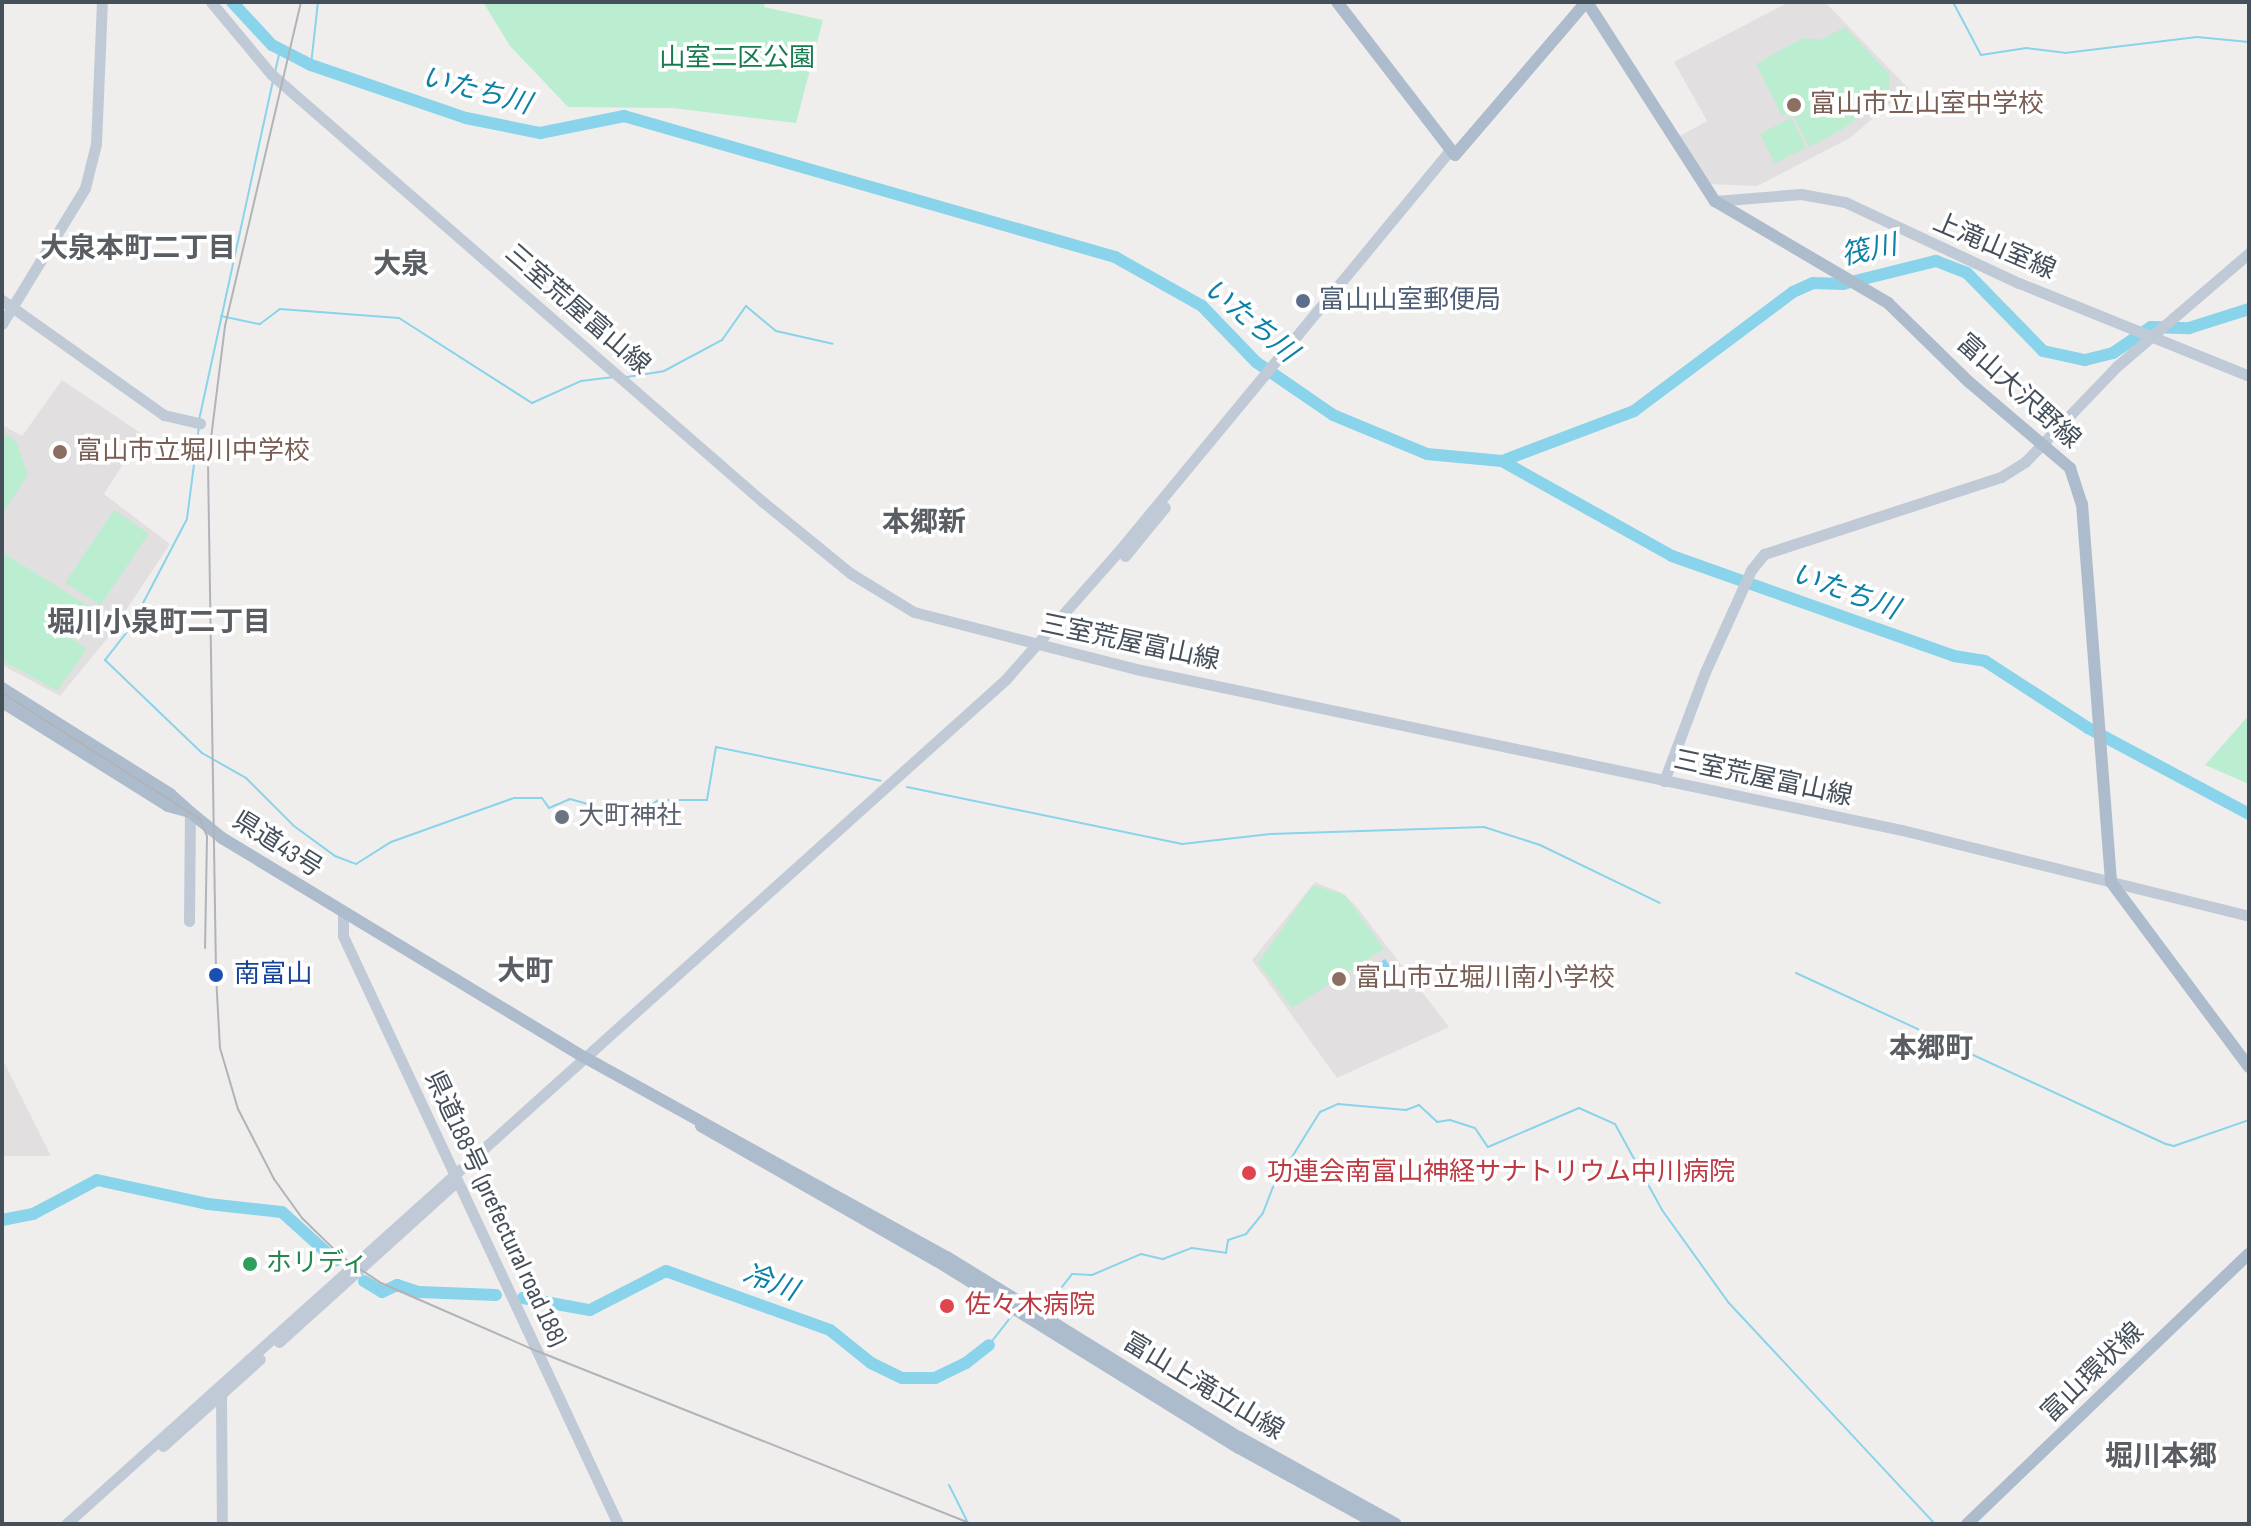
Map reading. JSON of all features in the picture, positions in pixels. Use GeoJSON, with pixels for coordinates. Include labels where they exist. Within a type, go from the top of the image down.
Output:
{"type":"FeatureCollection","features":[{"type":"Feature","properties":{"kind":"main road"},"geometry":{"type":"LineString","coordinates":[[1337,2],[1453,152],[1576,2]]}},
{"type":"Feature","properties":{"kind":"main road","name":"富山大沢野線"},"geometry":{"type":"LineString","coordinates":[[1453,152],[1587,2],[1715,201],[1888,303],[1969,382],[2045,442],[2078,484],[2111,882]]}},
{"type":"Feature","properties":{"kind":"main road"},"geometry":{"type":"LineString","coordinates":[[2,688],[170,794],[190,812]]}},
{"type":"Feature","properties":{"kind":"main road"},"geometry":{"type":"LineString","coordinates":[[2,702],[168,806],[190,812]]}},
{"type":"Feature","properties":{"kind":"main road","name":"県道43号"},"geometry":{"type":"LineString","coordinates":[[190,812],[222,838],[343,912]]}},
{"type":"Feature","properties":{"kind":"main road"},"geometry":{"type":"LineString","coordinates":[[2111,882],[2249,1067]]}},
{"type":"Feature","properties":{"kind":"main road","name":"富山上滝立山線"},"geometry":{"type":"LineString","coordinates":[[343,912],[587,1059],[947,1257],[1239,1437],[1396,1524]]}},
{"type":"Feature","properties":{"kind":"main road","name":"富山上滝立山線"},"geometry":{"type":"LineString","coordinates":[[696,1121],[714,1137],[937,1261],[1239,1448],[1377,1524]]}},
{"type":"Feature","properties":{"kind":"main road","name":"富山環状線"},"geometry":{"type":"LineString","coordinates":[[1967,1524],[2249,1254]]}},
{"type":"Feature","properties":{"kind":"street"},"geometry":{"type":"LineString","coordinates":[[2,324],[85,188],[96,144],[102,2]]}},
{"type":"Feature","properties":{"kind":"street","name":"三室荒屋富山線"},"geometry":{"type":"LineString","coordinates":[[211,2],[271,74],[850,573],[914,612],[1043,647],[1902,830],[2249,916]]}},
{"type":"Feature","properties":{"kind":"street"},"geometry":{"type":"LineString","coordinates":[[76,1524],[1043,647],[1453,152]]}},
{"type":"Feature","properties":{"kind":"street","name":"上滝山室線"},"geometry":{"type":"LineString","coordinates":[[1715,201],[1801,194],[1845,202],[1924,242],[2249,376]]}},
{"type":"Feature","properties":{"kind":"street"},"geometry":{"type":"LineString","coordinates":[[1664,781],[1751,570],[1776,547],[2001,477],[2045,442],[2116,367],[2154,338],[2249,253]]}},
{"type":"Feature","properties":{"kind":"street"},"geometry":{"type":"LineString","coordinates":[[2,300],[164,415],[200,423]]}},
{"type":"Feature","properties":{"kind":"street"},"geometry":{"type":"LineString","coordinates":[[189,921],[190,812]]}},
{"type":"Feature","properties":{"kind":"street","name":"県道188号 (prefectural road 188)"},"geometry":{"type":"LineString","coordinates":[[343,912],[343,936],[618,1524]]}},
{"type":"Feature","properties":{"kind":"street"},"geometry":{"type":"LineString","coordinates":[[66,1524],[457,1177]]}},
{"type":"Feature","properties":{"kind":"street"},"geometry":{"type":"LineString","coordinates":[[221,1395],[222,1524]]}},
{"type":"Feature","properties":{"kind":"shaded area","name":"富山市立山室中学校"},"geometry":{"type":"Polygon","coordinates":[[[1789,2],[1825,2],[1908,88],[1850,138],[1757,186],[1708,184],[1678,137],[1707,121],[1674,62],[1789,2]]]}},
{"type":"Feature","properties":{"kind":"shaded area"},"geometry":{"type":"Polygon","coordinates":[[[62,380],[142,434],[104,494],[170,544],[106,640],[60,696],[2,665],[2,425],[22,436],[62,380]]]}},
{"type":"Feature","properties":{"kind":"shaded area","name":"富山市立堀川南小学校"},"geometry":{"type":"Polygon","coordinates":[[[1315,882],[1342,893],[1356,906],[1449,1027],[1337,1078],[1252,960],[1315,882]]]}},
{"type":"Feature","properties":{"kind":"shaded area"},"geometry":{"type":"Polygon","coordinates":[[[2,1058],[51,1156],[2,1156],[2,1058]]]}},
{"type":"Feature","properties":{"kind":"green space","name":"山室二区公園"},"geometry":{"type":"Polygon","coordinates":[[[483,2],[765,2],[764,7],[823,20],[796,123],[672,108],[568,107],[510,46],[483,2]]]}},
{"type":"Feature","properties":{"kind":"green space"},"geometry":{"type":"Polygon","coordinates":[[[1845,27],[1890,75],[1889,92],[1843,129],[1809,147],[1791,112],[1782,116],[1756,64],[1803,38],[1820,40],[1845,27]]]}},
{"type":"Feature","properties":{"kind":"green space"},"geometry":{"type":"Polygon","coordinates":[[[1791,118],[1806,147],[1775,163],[1760,134],[1791,118]]]}},
{"type":"Feature","properties":{"kind":"green space"},"geometry":{"type":"Polygon","coordinates":[[[2,432],[16,441],[28,475],[2,514],[2,432]]]}},
{"type":"Feature","properties":{"kind":"green space"},"geometry":{"type":"Polygon","coordinates":[[[114,510],[149,533],[100,606],[65,582],[114,510]]]}},
{"type":"Feature","properties":{"kind":"green space"},"geometry":{"type":"Polygon","coordinates":[[[2,552],[90,607],[69,637],[87,649],[57,691],[2,660],[2,552]]]}},
{"type":"Feature","properties":{"kind":"green space"},"geometry":{"type":"Polygon","coordinates":[[[2249,715],[2249,784],[2205,765],[2249,715]]]}},
{"type":"Feature","properties":{"kind":"green space"},"geometry":{"type":"Polygon","coordinates":[[[1313,885],[1345,895],[1384,949],[1292,1008],[1258,963],[1313,885]]]}},
{"type":"Feature","properties":{"kind":"water"},"geometry":{"type":"Polygon","coordinates":[[[1385,959],[1394,972],[1367,991],[1358,978],[1385,959]]]}},
{"type":"Feature","properties":{"kind":"waterway","name":"いたち川"},"geometry":{"type":"LineString","coordinates":[[232,2],[272,45],[311,65],[466,118],[540,133],[624,116],[1115,257],[1202,306],[1256,362],[1333,415],[1427,454],[1502,461],[1672,556],[1954,656],[1985,661],[2088,728],[2249,814]]}},
{"type":"Feature","properties":{"kind":"waterway"},"geometry":{"type":"LineString","coordinates":[[311,65],[318,2]]}},
{"type":"Feature","properties":{"kind":"waterway"},"geometry":{"type":"LineString","coordinates":[[1953,2],[1981,55],[2026,48],[2065,53],[2197,37],[2249,42]]}},
{"type":"Feature","properties":{"kind":"waterway"},"geometry":{"type":"LineString","coordinates":[[275,72],[280,50]]}},
{"type":"Feature","properties":{"kind":"waterway"},"geometry":{"type":"LineString","coordinates":[[199,420],[273,82]]}},
{"type":"Feature","properties":{"kind":"waterway","name":"筏川"},"geometry":{"type":"LineString","coordinates":[[1502,461],[1634,411],[1793,292],[1813,283],[1843,284],[1936,261],[1967,273],[2043,351],[2085,360],[2113,353],[2151,327],[2189,328],[2249,309]]}},
{"type":"Feature","properties":{"kind":"waterway"},"geometry":{"type":"LineString","coordinates":[[627,377],[664,371],[722,340],[746,306],[776,331],[833,344]]}},
{"type":"Feature","properties":{"kind":"waterway"},"geometry":{"type":"LineString","coordinates":[[221,316],[260,324],[280,309],[399,318],[532,403],[581,381],[612,377]]}},
{"type":"Feature","properties":{"kind":"waterway"},"geometry":{"type":"LineString","coordinates":[[199,426],[187,519],[130,628],[105,660],[202,753],[246,778],[294,826],[335,856],[356,864],[391,842],[514,798],[542,798],[549,808],[570,799],[591,805],[609,821],[633,816],[659,800],[707,800],[716,747],[881,781]]}},
{"type":"Feature","properties":{"kind":"waterway"},"geometry":{"type":"LineString","coordinates":[[907,787],[1182,844],[1270,834],[1484,827],[1540,845],[1660,903]]}},
{"type":"Feature","properties":{"kind":"waterway"},"geometry":{"type":"LineString","coordinates":[[1796,973],[1920,1030]]}},
{"type":"Feature","properties":{"kind":"waterway"},"geometry":{"type":"LineString","coordinates":[[1932,1036],[2166,1144],[2174,1146],[2249,1120]]}},
{"type":"Feature","properties":{"kind":"waterway"},"geometry":{"type":"LineString","coordinates":[[1028,1302],[1037,1297],[1051,1301],[1072,1274],[1092,1275],[1141,1254],[1163,1259],[1192,1248],[1226,1253],[1228,1240],[1246,1234],[1263,1213],[1272,1189],[1320,1112],[1338,1104],[1406,1110],[1419,1105],[1437,1122],[1450,1120],[1475,1128],[1488,1147],[1579,1108],[1615,1124],[1662,1210],[1728,1302],[1935,1524]]}},
{"type":"Feature","properties":{"kind":"waterway","name":"冷川"},"geometry":{"type":"LineString","coordinates":[[2,1220],[33,1214],[97,1180],[208,1204],[282,1212],[335,1260]]}},
{"type":"Feature","properties":{"kind":"waterway","name":"冷川"},"geometry":{"type":"LineString","coordinates":[[523,1298],[590,1310],[666,1271],[830,1330],[871,1363],[902,1378],[935,1378],[966,1363],[989,1345]]}},
{"type":"Feature","properties":{"kind":"waterway","name":"冷川"},"geometry":{"type":"LineString","coordinates":[[364,1281],[382,1292],[397,1285],[419,1292],[496,1295]]}},
{"type":"Feature","properties":{"kind":"waterway"},"geometry":{"type":"LineString","coordinates":[[989,1345],[1014,1313]]}},
{"type":"Feature","properties":{"kind":"waterway"},"geometry":{"type":"LineString","coordinates":[[949,1485],[967,1521]]}},
{"type":"Feature","properties":{"kind":"tram line"},"geometry":{"type":"LineString","coordinates":[[2,693],[200,819],[207,836],[205,948]]}},
{"type":"Feature","properties":{"kind":"railway"},"geometry":{"type":"LineString","coordinates":[[301,2],[225,326],[208,463],[216,975],[220,1048],[238,1109],[274,1179],[302,1218],[342,1257],[381,1283],[537,1351],[972,1524]]}},
{"type":"Feature","properties":{"kind":"place","name":"富山市立山室中学校"},"geometry":{"type":"Point","coordinates":[1794,105]}},
{"type":"Feature","properties":{"kind":"place","name":"富山山室郵便局"},"geometry":{"type":"Point","coordinates":[1303,301]}},
{"type":"Feature","properties":{"kind":"place","name":"富山市立堀川中学校"},"geometry":{"type":"Point","coordinates":[60,452]}},
{"type":"Feature","properties":{"kind":"place","name":"大町神社"},"geometry":{"type":"Point","coordinates":[562,817]}},
{"type":"Feature","properties":{"kind":"place","name":"南富山"},"geometry":{"type":"Point","coordinates":[216,975]}},
{"type":"Feature","properties":{"kind":"place","name":"富山市立堀川南小学校"},"geometry":{"type":"Point","coordinates":[1339,979]}},
{"type":"Feature","properties":{"kind":"place","name":"功連会南富山神経サナトリウム中川病院"},"geometry":{"type":"Point","coordinates":[1249,1173]}},
{"type":"Feature","properties":{"kind":"place","name":"ホリディ"},"geometry":{"type":"Point","coordinates":[250,1264]}},
{"type":"Feature","properties":{"kind":"place","name":"佐々木病院"},"geometry":{"type":"Point","coordinates":[947,1306]}},
{"type":"Feature","properties":{"kind":"district","name":"大泉本町二丁目"},"geometry":{"type":"Point","coordinates":[138,249]}},
{"type":"Feature","properties":{"kind":"district","name":"大泉"},"geometry":{"type":"Point","coordinates":[401,265]}},
{"type":"Feature","properties":{"kind":"district","name":"本郷新"},"geometry":{"type":"Point","coordinates":[924,523]}},
{"type":"Feature","properties":{"kind":"district","name":"堀川小泉町二丁目"},"geometry":{"type":"Point","coordinates":[159,623]}},
{"type":"Feature","properties":{"kind":"district","name":"大町"},"geometry":{"type":"Point","coordinates":[525,972]}},
{"type":"Feature","properties":{"kind":"district","name":"本郷町"},"geometry":{"type":"Point","coordinates":[1931,1049]}},
{"type":"Feature","properties":{"kind":"district","name":"堀川本郷"},"geometry":{"type":"Point","coordinates":[2161,1457]}}]}
